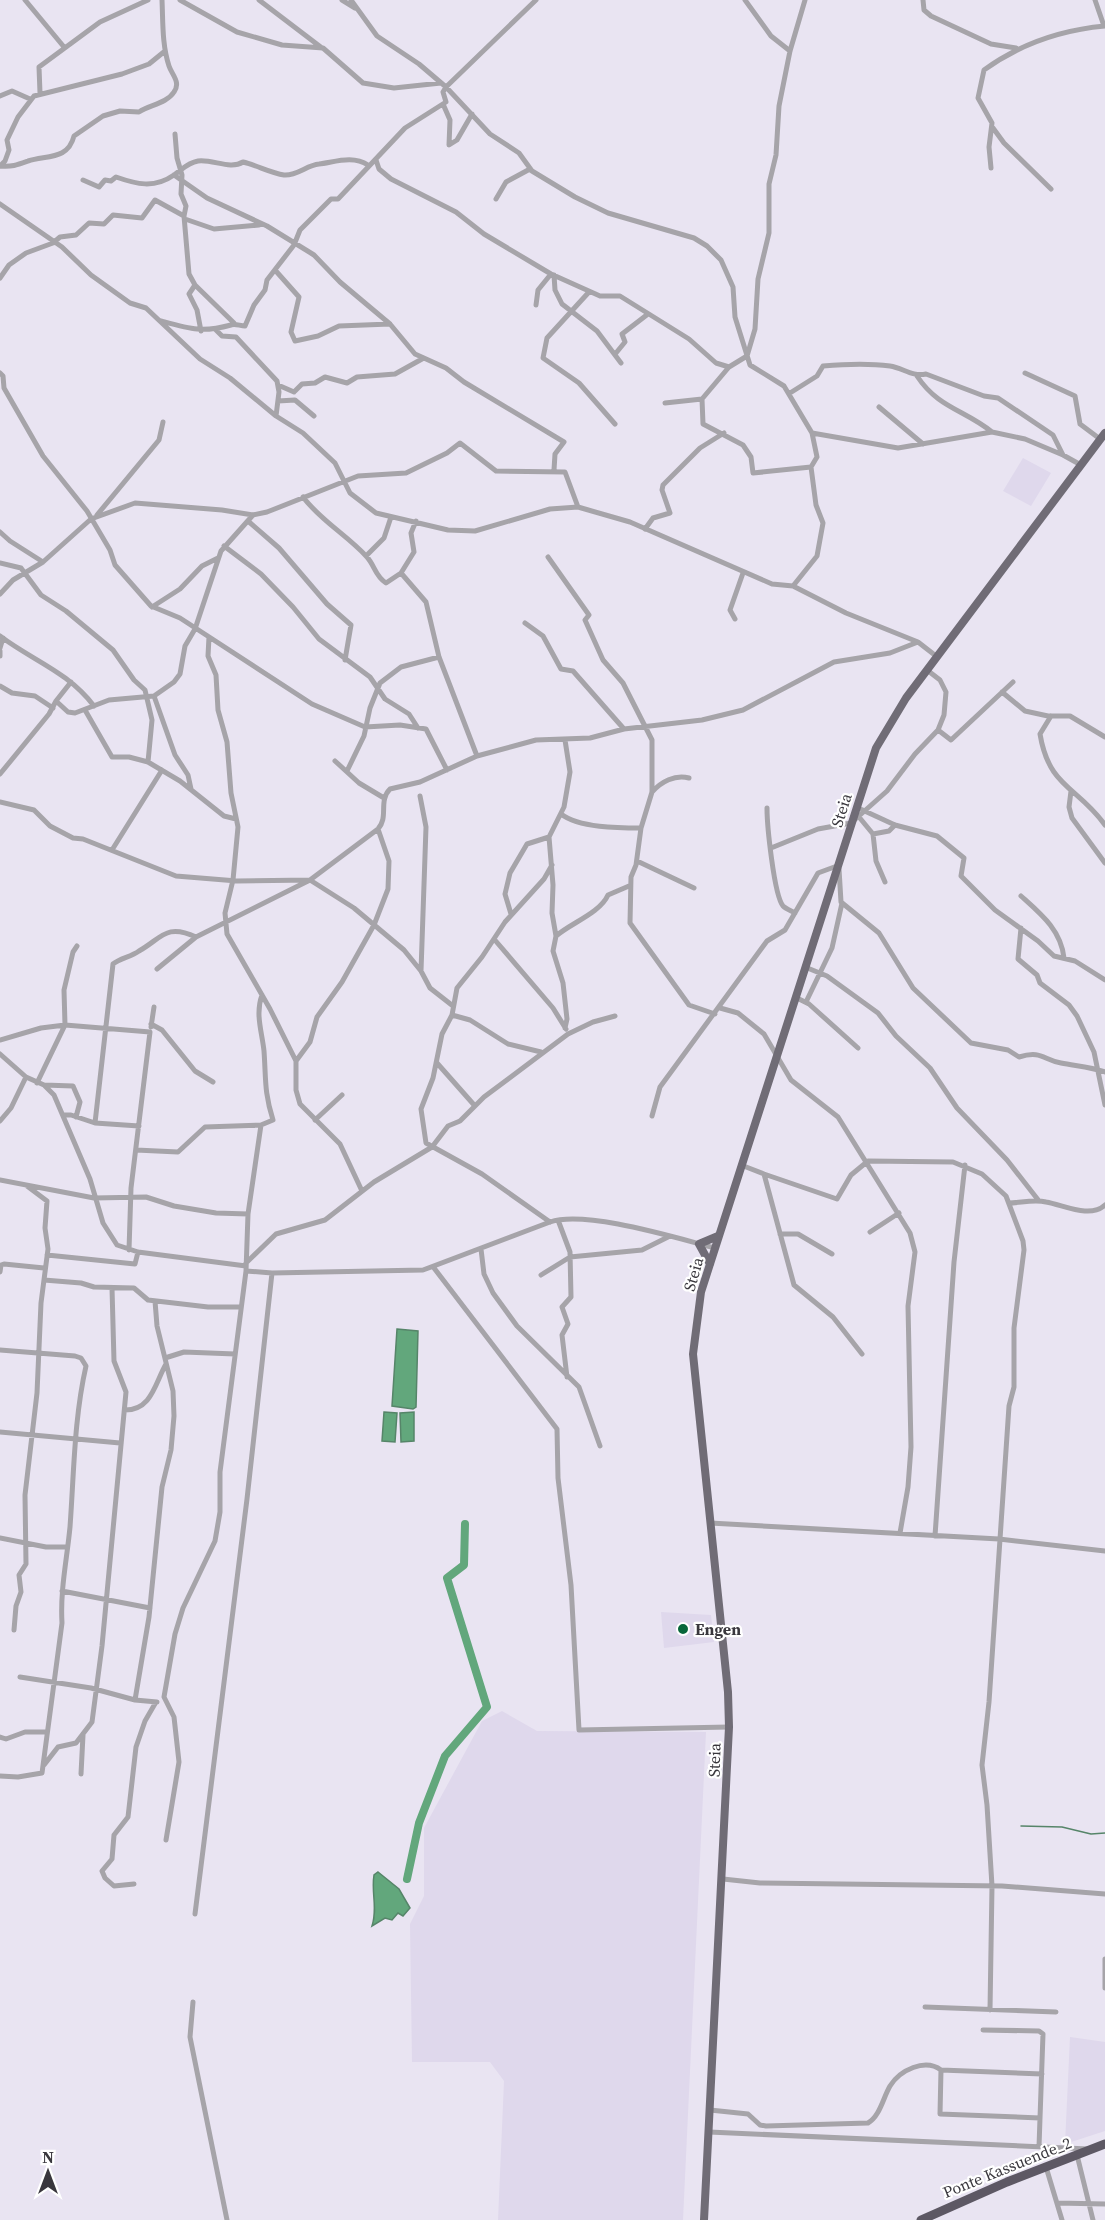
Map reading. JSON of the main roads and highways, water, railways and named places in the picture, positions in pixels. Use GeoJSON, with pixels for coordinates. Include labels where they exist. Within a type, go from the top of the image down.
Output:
{"type":"FeatureCollection","features":[{"type":"Feature","properties":{"kind":"highway","name":"Ponte Kassuende_2"},"geometry":{"type":"LineString","coordinates":[[921,2220],[1105,2144]]}},
{"type":"Feature","properties":{"kind":"main road","name":"Steia"},"geometry":{"type":"LineString","coordinates":[[704,2220],[729,1727],[728,1692],[693,1354],[697,1311],[718,1236],[870,763],[885,730],[936,656],[1103,436]]}},
{"type":"Feature","properties":{"kind":"main road"},"geometry":{"type":"LineString","coordinates":[[710,1264],[699,1244],[718,1236]]}},
{"type":"Feature","properties":{"kind":"waterway"},"geometry":{"type":"LineString","coordinates":[[407,1879],[419,1823],[445,1756],[487,1707],[447,1578],[464,1565],[465,1524]]}},
{"type":"Feature","properties":{"kind":"waterway"},"geometry":{"type":"LineString","coordinates":[[1021,1826],[1062,1827],[1091,1834],[1105,1833]]}},
{"type":"Feature","properties":{"kind":"place","name":"Engen"},"geometry":{"type":"Point","coordinates":[683,1629]}}]}
